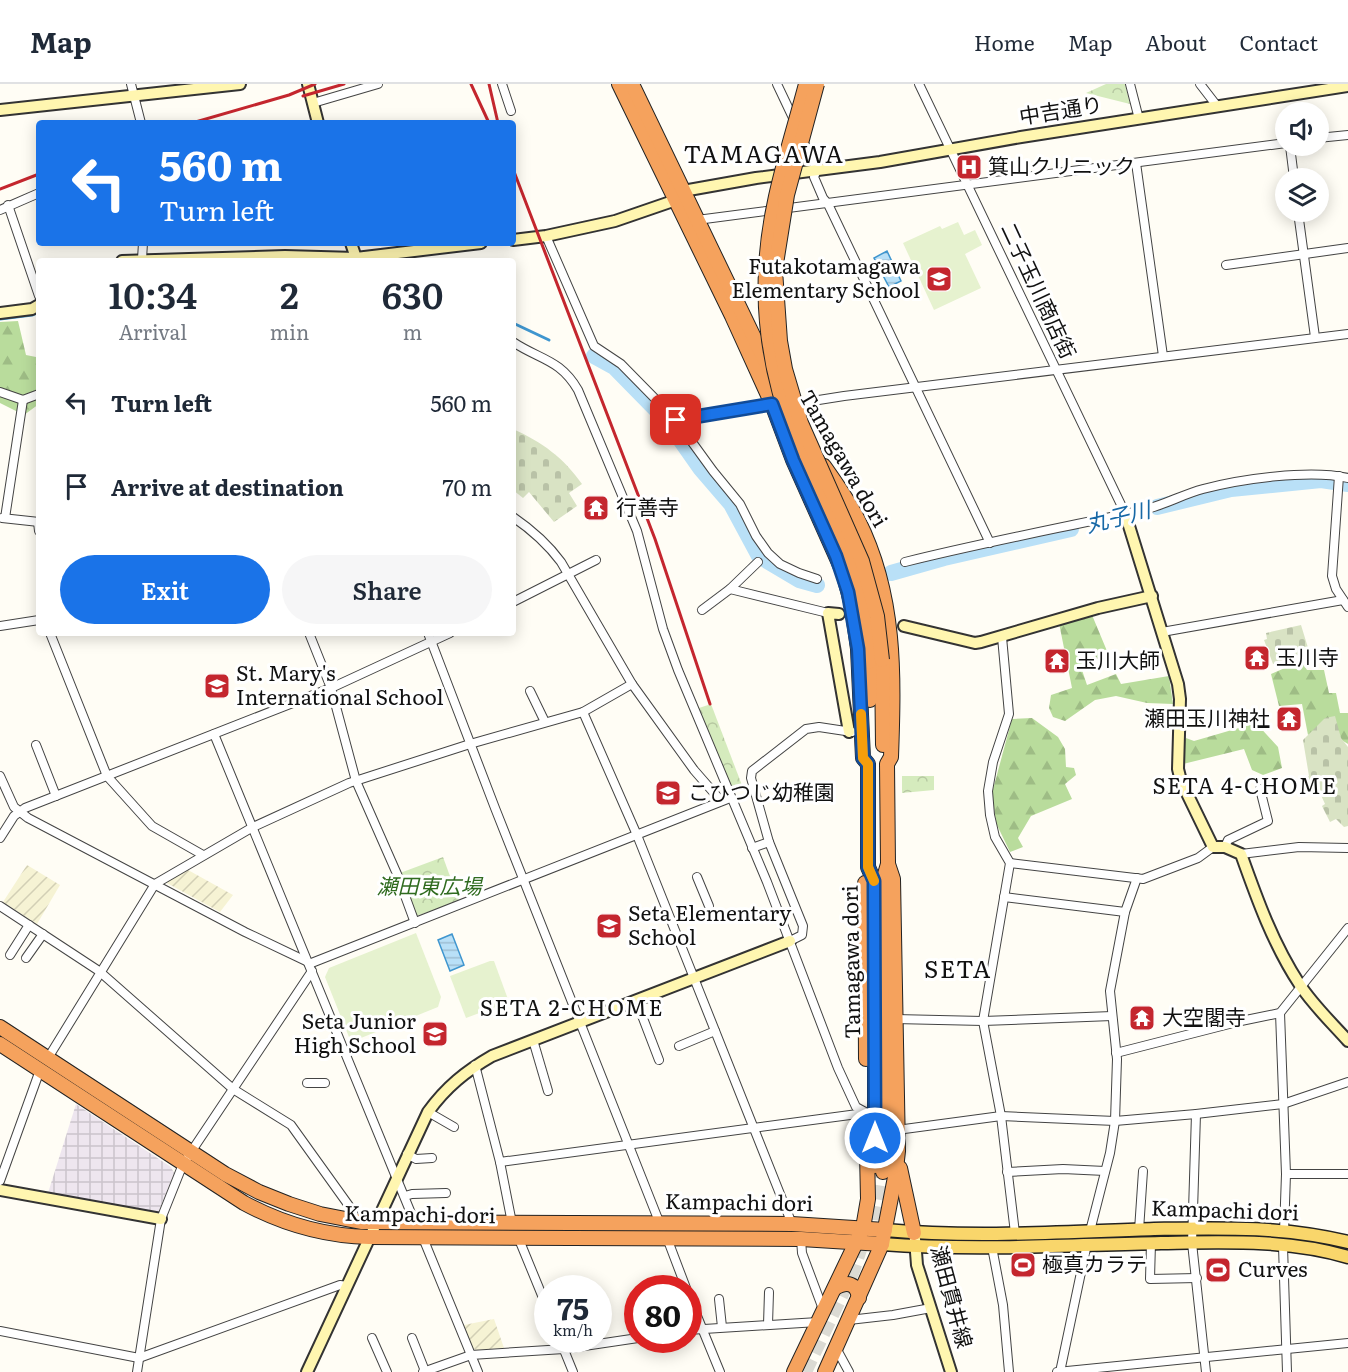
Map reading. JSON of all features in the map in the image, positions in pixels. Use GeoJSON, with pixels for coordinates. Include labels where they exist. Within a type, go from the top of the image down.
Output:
{"type":"FeatureCollection","features":[{"type":"Feature","properties":{"kind":"highway","name":"Tamagawa dori"},"geometry":{"type":"LineString","coordinates":[[619,84],[680,196],[697,220],[791,414],[858,520],[876,562],[882,585],[892,643],[891,757],[887,764],[888,864],[883,881],[886,1121],[880,1173]]}},
{"type":"Feature","properties":{"kind":"highway","name":"Tamagawa dori"},"geometry":{"type":"LineString","coordinates":[[632,84],[772,404],[797,470],[836,556],[848,592],[858,649],[856,733],[863,758],[868,764],[868,867],[874,881],[880,1173]]}},
{"type":"Feature","properties":{"kind":"highway"},"geometry":{"type":"LineString","coordinates":[[806,84],[777,190],[770,232],[765,269],[768,334],[782,403],[796,444],[847,554],[859,590],[875,661],[883,755],[887,764]]}},
{"type":"Feature","properties":{"kind":"highway"},"geometry":{"type":"LineString","coordinates":[[817,84],[787,195],[775,270],[780,341],[784,369],[801,423],[862,561],[877,616],[871,758],[868,764]]}},
{"type":"Feature","properties":{"kind":"highway"},"geometry":{"type":"LineString","coordinates":[[888,864],[893,879],[897,1151],[915,1240]]}},
{"type":"Feature","properties":{"kind":"highway"},"geometry":{"type":"LineString","coordinates":[[825,1372],[884,1237],[880,1173],[867,1113],[865,881],[868,867]]}},
{"type":"Feature","properties":{"kind":"highway","name":"Kampachi-dori"},"geometry":{"type":"LineString","coordinates":[[0,1027],[44,1064],[187,1158],[244,1203],[282,1221],[339,1235],[369,1237],[857,1241]]}},
{"type":"Feature","properties":{"kind":"highway","name":"Kampachi-dori"},"geometry":{"type":"LineString","coordinates":[[0,1044],[44,1064]]}},
{"type":"Feature","properties":{"kind":"highway"},"geometry":{"type":"LineString","coordinates":[[794,1372],[863,1228],[868,1199],[880,1173],[897,1151]]}},
{"type":"Feature","properties":{"kind":"highway","name":"Kampachi dori"},"geometry":{"type":"LineString","coordinates":[[187,1158],[259,1192],[320,1214],[356,1220],[415,1223],[792,1224],[863,1228],[884,1237]]}},
{"type":"Feature","properties":{"kind":"highway","name":"Kampachi dori"},"geometry":{"type":"LineString","coordinates":[[857,1241],[884,1237]]}},
{"type":"Feature","properties":{"kind":"highway"},"geometry":{"type":"LineString","coordinates":[[829,1240],[842,1249],[846,1264]]}},
{"type":"Feature","properties":{"kind":"highway"},"geometry":{"type":"LineString","coordinates":[[835,1288],[842,1284],[852,1284],[859,1298]]}},
{"type":"Feature","properties":{"kind":"main road","name":"Kampachi dori"},"geometry":{"type":"LineString","coordinates":[[915,1240],[1015,1233],[1238,1228],[1311,1234],[1348,1242]]}},
{"type":"Feature","properties":{"kind":"main road","name":"Kampachi dori"},"geometry":{"type":"LineString","coordinates":[[884,1237],[992,1247],[1258,1243],[1348,1257]]}},
{"type":"Feature","properties":{"kind":"street"},"geometry":{"type":"LineString","coordinates":[[131,84],[140,120]]}},
{"type":"Feature","properties":{"kind":"street"},"geometry":{"type":"LineString","coordinates":[[0,110],[240,84]]}},
{"type":"Feature","properties":{"kind":"street"},"geometry":{"type":"LineString","coordinates":[[308,84],[317,120]]}},
{"type":"Feature","properties":{"kind":"street"},"geometry":{"type":"LineString","coordinates":[[313,103],[378,84]]}},
{"type":"Feature","properties":{"kind":"street"},"geometry":{"type":"LineString","coordinates":[[502,84],[511,111]]}},
{"type":"Feature","properties":{"kind":"street"},"geometry":{"type":"LineString","coordinates":[[777,84],[817,170],[814,178],[990,543]]}},
{"type":"Feature","properties":{"kind":"street","name":"二子玉川商店街"},"geometry":{"type":"LineString","coordinates":[[919,84],[1126,518]]}},
{"type":"Feature","properties":{"kind":"street"},"geometry":{"type":"LineString","coordinates":[[1130,84],[1139,119]]}},
{"type":"Feature","properties":{"kind":"street"},"geometry":{"type":"LineString","coordinates":[[1200,84],[1217,106]]}},
{"type":"Feature","properties":{"kind":"street","name":"中吉通り"},"geometry":{"type":"LineString","coordinates":[[516,240],[546,236],[615,221],[680,196],[817,170],[880,162],[1348,86]]}},
{"type":"Feature","properties":{"kind":"street"},"geometry":{"type":"LineString","coordinates":[[1329,137],[1348,135]]}},
{"type":"Feature","properties":{"kind":"street"},"geometry":{"type":"LineString","coordinates":[[697,220],[1275,144]]}},
{"type":"Feature","properties":{"kind":"street"},"geometry":{"type":"LineString","coordinates":[[1136,163],[1163,356]]}},
{"type":"Feature","properties":{"kind":"street"},"geometry":{"type":"LineString","coordinates":[[0,210],[36,194]]}},
{"type":"Feature","properties":{"kind":"street"},"geometry":{"type":"LineString","coordinates":[[8,205],[36,287]]}},
{"type":"Feature","properties":{"kind":"street"},"geometry":{"type":"LineString","coordinates":[[1299,222],[1314,337]]}},
{"type":"Feature","properties":{"kind":"street"},"geometry":{"type":"LineString","coordinates":[[546,236],[594,346],[621,364],[676,420],[740,504],[756,536],[768,553],[780,564],[817,579]]}},
{"type":"Feature","properties":{"kind":"street"},"geometry":{"type":"LineString","coordinates":[[372,258],[459,246]]}},
{"type":"Feature","properties":{"kind":"street"},"geometry":{"type":"LineString","coordinates":[[1226,265],[1348,248]]}},
{"type":"Feature","properties":{"kind":"street"},"geometry":{"type":"LineString","coordinates":[[243,258],[285,256],[321,258]]}},
{"type":"Feature","properties":{"kind":"street"},"geometry":{"type":"LineString","coordinates":[[0,313],[36,307]]}},
{"type":"Feature","properties":{"kind":"street"},"geometry":{"type":"LineString","coordinates":[[791,414],[806,402],[1348,334]]}},
{"type":"Feature","properties":{"kind":"street"},"geometry":{"type":"LineString","coordinates":[[516,344],[556,364],[570,375],[578,390],[638,531],[669,647],[790,941],[838,1068],[856,1107],[867,1113]]}},
{"type":"Feature","properties":{"kind":"street"},"geometry":{"type":"LineString","coordinates":[[0,392],[23,400],[36,395]]}},
{"type":"Feature","properties":{"kind":"street"},"geometry":{"type":"LineString","coordinates":[[23,400],[2,518],[36,522]]}},
{"type":"Feature","properties":{"kind":"street"},"geometry":{"type":"LineString","coordinates":[[676,420],[772,404]]}},
{"type":"Feature","properties":{"kind":"street"},"geometry":{"type":"LineString","coordinates":[[905,562],[990,543],[1126,518],[1202,489],[1304,476],[1348,478]]}},
{"type":"Feature","properties":{"kind":"street"},"geometry":{"type":"LineString","coordinates":[[1162,632],[1346,603],[1336,589],[1332,576],[1339,478]]}},
{"type":"Feature","properties":{"kind":"street"},"geometry":{"type":"LineString","coordinates":[[1126,518],[1178,684],[1180,699],[1178,769],[1181,781],[1213,847]]}},
{"type":"Feature","properties":{"kind":"street"},"geometry":{"type":"LineString","coordinates":[[516,519],[548,544],[570,575],[632,684],[694,770],[721,801]]}},
{"type":"Feature","properties":{"kind":"street"},"geometry":{"type":"LineString","coordinates":[[516,601],[596,560]]}},
{"type":"Feature","properties":{"kind":"street"},"geometry":{"type":"LineString","coordinates":[[702,610],[730,589],[758,562]]}},
{"type":"Feature","properties":{"kind":"street"},"geometry":{"type":"LineString","coordinates":[[307,1372],[428,1112],[461,1074],[492,1056],[802,935],[803,926],[769,843],[751,778],[752,771],[806,729],[819,727],[856,733],[833,614],[730,589]]}},
{"type":"Feature","properties":{"kind":"street"},"geometry":{"type":"LineString","coordinates":[[904,626],[975,643],[1098,608],[1152,596]]}},
{"type":"Feature","properties":{"kind":"street"},"geometry":{"type":"LineString","coordinates":[[0,627],[36,621]]}},
{"type":"Feature","properties":{"kind":"street"},"geometry":{"type":"LineString","coordinates":[[51,636],[107,776],[152,826],[203,855]]}},
{"type":"Feature","properties":{"kind":"street"},"geometry":{"type":"LineString","coordinates":[[310,636],[331,688],[356,781],[397,874],[415,923]]}},
{"type":"Feature","properties":{"kind":"street"},"geometry":{"type":"LineString","coordinates":[[429,636],[660,1224]]}},
{"type":"Feature","properties":{"kind":"street"},"geometry":{"type":"LineString","coordinates":[[0,838],[19,812],[331,688],[444,636]]}},
{"type":"Feature","properties":{"kind":"street"},"geometry":{"type":"LineString","coordinates":[[1002,636],[1009,714],[993,762],[988,791],[995,837],[1010,863],[983,1021],[1001,1116],[1015,1233]]}},
{"type":"Feature","properties":{"kind":"street"},"geometry":{"type":"LineString","coordinates":[[0,1181],[44,1064],[99,971],[155,884],[253,827],[356,781],[470,744],[583,712],[632,684]]}},
{"type":"Feature","properties":{"kind":"street"},"geometry":{"type":"LineString","coordinates":[[530,691],[545,722]]}},
{"type":"Feature","properties":{"kind":"street"},"geometry":{"type":"LineString","coordinates":[[583,712],[637,835],[792,1224]]}},
{"type":"Feature","properties":{"kind":"street"},"geometry":{"type":"LineString","coordinates":[[214,734],[415,1223]]}},
{"type":"Feature","properties":{"kind":"street"},"geometry":{"type":"LineString","coordinates":[[36,745],[56,796]]}},
{"type":"Feature","properties":{"kind":"street"},"geometry":{"type":"LineString","coordinates":[[0,776],[14,807],[19,812],[310,966]]}},
{"type":"Feature","properties":{"kind":"street"},"geometry":{"type":"LineString","coordinates":[[1225,847],[1228,840],[1268,821],[1260,789]]}},
{"type":"Feature","properties":{"kind":"street"},"geometry":{"type":"LineString","coordinates":[[137,1372],[160,1219],[187,1158],[310,966],[730,798]]}},
{"type":"Feature","properties":{"kind":"street"},"geometry":{"type":"LineString","coordinates":[[752,849],[769,843]]}},
{"type":"Feature","properties":{"kind":"street"},"geometry":{"type":"LineString","coordinates":[[1010,863],[1143,879],[1198,858],[1213,847],[1225,847],[1241,854],[1299,847],[1348,849]]}},
{"type":"Feature","properties":{"kind":"street"},"geometry":{"type":"LineString","coordinates":[[1241,854],[1274,940],[1301,987],[1348,1041]]}},
{"type":"Feature","properties":{"kind":"street"},"geometry":{"type":"LineString","coordinates":[[697,877],[709,906]]}},
{"type":"Feature","properties":{"kind":"street"},"geometry":{"type":"LineString","coordinates":[[1090,1231],[1115,1121],[1116,1053],[1110,991],[1125,912],[1137,878]]}},
{"type":"Feature","properties":{"kind":"street"},"geometry":{"type":"LineString","coordinates":[[1004,897],[1125,912]]}},
{"type":"Feature","properties":{"kind":"street"},"geometry":{"type":"LineString","coordinates":[[0,906],[99,971],[233,1089],[291,1125],[352,1210],[356,1220]]}},
{"type":"Feature","properties":{"kind":"street"},"geometry":{"type":"LineString","coordinates":[[10,955],[29,925]]}},
{"type":"Feature","properties":{"kind":"street"},"geometry":{"type":"LineString","coordinates":[[1116,1053],[1280,1013],[1348,928]]}},
{"type":"Feature","properties":{"kind":"street"},"geometry":{"type":"LineString","coordinates":[[26,958],[42,934]]}},
{"type":"Feature","properties":{"kind":"street"},"geometry":{"type":"LineString","coordinates":[[636,1000],[659,1060]]}},
{"type":"Feature","properties":{"kind":"street"},"geometry":{"type":"LineString","coordinates":[[1280,1013],[1286,1174],[1284,1232]]}},
{"type":"Feature","properties":{"kind":"street"},"geometry":{"type":"LineString","coordinates":[[895,1019],[983,1021],[1112,1016]]}},
{"type":"Feature","properties":{"kind":"street"},"geometry":{"type":"LineString","coordinates":[[679,1046],[715,1031]]}},
{"type":"Feature","properties":{"kind":"street"},"geometry":{"type":"LineString","coordinates":[[533,1040],[548,1090]]}},
{"type":"Feature","properties":{"kind":"street"},"geometry":{"type":"LineString","coordinates":[[475,1065],[500,1162],[512,1223]]}},
{"type":"Feature","properties":{"kind":"street"},"geometry":{"type":"LineString","coordinates":[[897,1130],[1001,1116],[1115,1121],[1196,1114],[1283,1104],[1348,1082]]}},
{"type":"Feature","properties":{"kind":"street"},"geometry":{"type":"LineString","coordinates":[[308,1083],[325,1083]]}},
{"type":"Feature","properties":{"kind":"street"},"geometry":{"type":"LineString","coordinates":[[428,1112],[454,1127]]}},
{"type":"Feature","properties":{"kind":"street"},"geometry":{"type":"LineString","coordinates":[[500,1162],[867,1113]]}},
{"type":"Feature","properties":{"kind":"street"},"geometry":{"type":"LineString","coordinates":[[1196,1114],[1192,1243],[1206,1372]]}},
{"type":"Feature","properties":{"kind":"street"},"geometry":{"type":"LineString","coordinates":[[407,1154],[416,1160],[432,1158]]}},
{"type":"Feature","properties":{"kind":"street"},"geometry":{"type":"LineString","coordinates":[[1007,1172],[1064,1169],[1105,1171]]}},
{"type":"Feature","properties":{"kind":"street"},"geometry":{"type":"LineString","coordinates":[[1139,1230],[1143,1171]]}},
{"type":"Feature","properties":{"kind":"street"},"geometry":{"type":"LineString","coordinates":[[1286,1174],[1348,1174]]}},
{"type":"Feature","properties":{"kind":"street"},"geometry":{"type":"LineString","coordinates":[[0,1190],[160,1219]]}},
{"type":"Feature","properties":{"kind":"street"},"geometry":{"type":"LineString","coordinates":[[405,1196],[446,1193]]}},
{"type":"Feature","properties":{"kind":"street"},"geometry":{"type":"LineString","coordinates":[[518,1237],[534,1276]]}},
{"type":"Feature","properties":{"kind":"street"},"geometry":{"type":"LineString","coordinates":[[423,1238],[478,1372]]}},
{"type":"Feature","properties":{"kind":"street"},"geometry":{"type":"LineString","coordinates":[[667,1238],[681,1275]]}},
{"type":"Feature","properties":{"kind":"street"},"geometry":{"type":"LineString","coordinates":[[720,1372],[702,1328],[768,1324],[821,1316],[802,1253],[801,1239]]}},
{"type":"Feature","properties":{"kind":"street","name":"瀬田貫井線"},"geometry":{"type":"LineString","coordinates":[[915,1240],[917,1265],[951,1372]]}},
{"type":"Feature","properties":{"kind":"street"},"geometry":{"type":"LineString","coordinates":[[1151,1243],[1150,1279],[1197,1278]]}},
{"type":"Feature","properties":{"kind":"street"},"geometry":{"type":"LineString","coordinates":[[1087,1244],[1059,1372],[1103,1370],[1348,1343]]}},
{"type":"Feature","properties":{"kind":"street"},"geometry":{"type":"LineString","coordinates":[[1283,1246],[1287,1372]]}},
{"type":"Feature","properties":{"kind":"street"},"geometry":{"type":"LineString","coordinates":[[992,1247],[1003,1305],[1009,1372]]}},
{"type":"Feature","properties":{"kind":"street"},"geometry":{"type":"LineString","coordinates":[[0,1330],[139,1358],[340,1285],[347,1286]]}},
{"type":"Feature","properties":{"kind":"street"},"geometry":{"type":"LineString","coordinates":[[768,1324],[769,1292]]}},
{"type":"Feature","properties":{"kind":"street"},"geometry":{"type":"LineString","coordinates":[[719,1299],[722,1327]]}},
{"type":"Feature","properties":{"kind":"street"},"geometry":{"type":"LineString","coordinates":[[849,1320],[931,1308]]}},
{"type":"Feature","properties":{"kind":"street"},"geometry":{"type":"LineString","coordinates":[[372,1338],[387,1372]]}},
{"type":"Feature","properties":{"kind":"street"},"geometry":{"type":"LineString","coordinates":[[412,1338],[424,1372],[471,1354],[534,1351]]}},
{"type":"Feature","properties":{"kind":"street"},"geometry":{"type":"LineString","coordinates":[[836,1348],[849,1372]]}},
{"type":"Feature","properties":{"kind":"street"},"geometry":{"type":"LineString","coordinates":[[566,1353],[573,1372]]}},
{"type":"Feature","properties":{"kind":"shaded area"},"geometry":{"type":"Polygon","coordinates":[[[27,865],[60,885],[37,924],[3,902],[27,865]]]}},
{"type":"Feature","properties":{"kind":"shaded area"},"geometry":{"type":"Polygon","coordinates":[[[188,870],[233,895],[220,912],[165,882],[188,870]]]}},
{"type":"Feature","properties":{"kind":"shaded area"},"geometry":{"type":"Polygon","coordinates":[[[76,1104],[171,1167],[174,1173],[158,1213],[48,1193],[76,1104]]]}},
{"type":"Feature","properties":{"kind":"shaded area"},"geometry":{"type":"Polygon","coordinates":[[[494,1319],[504,1348],[476,1350],[472,1348],[464,1325],[494,1319]]]}},
{"type":"Feature","properties":{"kind":"green space"},"geometry":{"type":"Polygon","coordinates":[[[1106,84],[1125,84],[1130,104],[1086,93],[1106,84]]]}},
{"type":"Feature","properties":{"kind":"green space"},"geometry":{"type":"Polygon","coordinates":[[[958,222],[964,235],[975,230],[982,245],[965,254],[981,288],[934,310],[903,243],[940,226],[942,229],[958,222]]]}},
{"type":"Feature","properties":{"kind":"green space"},"geometry":{"type":"Polygon","coordinates":[[[18,321],[26,355],[36,357],[36,406],[24,415],[0,403],[0,322],[18,321]]]}},
{"type":"Feature","properties":{"kind":"green space"},"geometry":{"type":"Polygon","coordinates":[[[516,430],[552,452],[568,466],[582,484],[569,493],[577,506],[554,522],[529,492],[523,498],[516,492],[516,430]]]}},
{"type":"Feature","properties":{"kind":"green space"},"geometry":{"type":"Polygon","coordinates":[[[1092,615],[1107,651],[1103,657],[1080,664],[1087,685],[1116,674],[1121,684],[1169,676],[1173,704],[1147,703],[1116,696],[1095,700],[1065,721],[1053,717],[1049,708],[1051,695],[1072,688],[1059,623],[1092,615]]]}},
{"type":"Feature","properties":{"kind":"green space"},"geometry":{"type":"Polygon","coordinates":[[[1301,625],[1309,651],[1273,664],[1264,640],[1267,639],[1266,633],[1301,625]]]}},
{"type":"Feature","properties":{"kind":"green space"},"geometry":{"type":"Polygon","coordinates":[[[1301,661],[1307,670],[1324,670],[1329,693],[1336,693],[1340,713],[1348,713],[1348,744],[1335,736],[1331,719],[1308,735],[1302,704],[1279,706],[1271,674],[1301,661]]]}},
{"type":"Feature","properties":{"kind":"green space"},"geometry":{"type":"Polygon","coordinates":[[[711,704],[743,788],[733,794],[699,708],[711,704]]]}},
{"type":"Feature","properties":{"kind":"green space"},"geometry":{"type":"Polygon","coordinates":[[[1335,716],[1341,738],[1348,747],[1348,826],[1344,827],[1336,819],[1330,822],[1322,806],[1325,804],[1316,784],[1304,789],[1300,781],[1309,776],[1303,740],[1325,718],[1335,716]]]}},
{"type":"Feature","properties":{"kind":"green space"},"geometry":{"type":"Polygon","coordinates":[[[1032,718],[1058,737],[1065,749],[1066,767],[1074,768],[1076,775],[1065,784],[1072,799],[1031,816],[1018,838],[1023,847],[1010,852],[996,823],[992,793],[1012,719],[1032,718]]]}},
{"type":"Feature","properties":{"kind":"green space"},"geometry":{"type":"Polygon","coordinates":[[[1256,723],[1278,747],[1282,768],[1263,775],[1252,770],[1244,749],[1183,764],[1186,738],[1194,741],[1256,723]]]}},
{"type":"Feature","properties":{"kind":"green space"},"geometry":{"type":"Polygon","coordinates":[[[902,776],[934,776],[934,790],[902,793],[902,776]]]}},
{"type":"Feature","properties":{"kind":"green space","name":"瀬田東広場"},"geometry":{"type":"Polygon","coordinates":[[[443,857],[459,901],[416,916],[400,873],[443,857]]]}},
{"type":"Feature","properties":{"kind":"green space"},"geometry":{"type":"Polygon","coordinates":[[[416,933],[441,997],[438,1007],[351,1042],[325,977],[329,968],[416,933]]]}},
{"type":"Feature","properties":{"kind":"green space"},"geometry":{"type":"Polygon","coordinates":[[[494,961],[509,1002],[466,1018],[450,976],[494,961]]]}},
{"type":"Feature","properties":{"kind":"water"},"geometry":{"type":"Polygon","coordinates":[[[887,251],[901,281],[889,287],[874,258],[887,251]]]}},
{"type":"Feature","properties":{"kind":"water"},"geometry":{"type":"Polygon","coordinates":[[[452,934],[464,965],[450,971],[438,940],[452,934]]]}},
{"type":"Feature","properties":{"kind":"waterway"},"geometry":{"type":"LineString","coordinates":[[0,319],[36,313]]}},
{"type":"Feature","properties":{"kind":"waterway"},"geometry":{"type":"LineString","coordinates":[[516,324],[549,340]]}},
{"type":"Feature","properties":{"kind":"waterway"},"geometry":{"type":"LineString","coordinates":[[594,356],[614,367],[667,421],[700,468],[731,504],[759,556],[799,580],[817,585]]}},
{"type":"Feature","properties":{"kind":"waterway","name":"丸子川"},"geometry":{"type":"LineString","coordinates":[[1157,507],[1231,489],[1321,480],[1348,484]]}},
{"type":"Feature","properties":{"kind":"waterway","name":"丸子川"},"geometry":{"type":"LineString","coordinates":[[891,573],[944,558],[1071,529]]}},
{"type":"Feature","properties":{"kind":"tunnel"},"geometry":{"type":"LineString","coordinates":[[872,1241],[883,1172]]}},
{"type":"Feature","properties":{"kind":"tunnel"},"geometry":{"type":"LineString","coordinates":[[805,1372],[853,1271],[865,1234]]}},
{"type":"Feature","properties":{"kind":"railway"},"geometry":{"type":"LineString","coordinates":[[202,120],[289,95],[315,84]]}},
{"type":"Feature","properties":{"kind":"railway"},"geometry":{"type":"LineString","coordinates":[[303,96],[344,84]]}},
{"type":"Feature","properties":{"kind":"railway"},"geometry":{"type":"LineString","coordinates":[[471,84],[488,120]]}},
{"type":"Feature","properties":{"kind":"railway"},"geometry":{"type":"LineString","coordinates":[[489,84],[497,120]]}},
{"type":"Feature","properties":{"kind":"railway"},"geometry":{"type":"LineString","coordinates":[[0,189],[36,175]]}},
{"type":"Feature","properties":{"kind":"railway"},"geometry":{"type":"LineString","coordinates":[[516,177],[655,539],[710,704]]}},
{"type":"Feature","properties":{"kind":"slow traffic"},"geometry":{"type":"LineString","coordinates":[[861,714],[863,758],[868,764],[868,867],[874,881]]}},
{"type":"Feature","properties":{"kind":"place","name":"箕山クリニック"},"geometry":{"type":"Point","coordinates":[969,167]}},
{"type":"Feature","properties":{"kind":"place","name":"Futakotamagawa Elementary School"},"geometry":{"type":"Point","coordinates":[939,279]}},
{"type":"Feature","properties":{"kind":"place","name":"行善寺"},"geometry":{"type":"Point","coordinates":[596,508]}},
{"type":"Feature","properties":{"kind":"place","name":"玉川寺"},"geometry":{"type":"Point","coordinates":[1257,658]}},
{"type":"Feature","properties":{"kind":"place","name":"玉川大師"},"geometry":{"type":"Point","coordinates":[1057,661]}},
{"type":"Feature","properties":{"kind":"place","name":"St. Mary's International School"},"geometry":{"type":"Point","coordinates":[217,686]}},
{"type":"Feature","properties":{"kind":"place","name":"瀬田玉川神社"},"geometry":{"type":"Point","coordinates":[1289,719]}},
{"type":"Feature","properties":{"kind":"place","name":"こひつじ幼稚園"},"geometry":{"type":"Point","coordinates":[668,793]}},
{"type":"Feature","properties":{"kind":"place","name":"Seta Elementary School"},"geometry":{"type":"Point","coordinates":[609,926]}},
{"type":"Feature","properties":{"kind":"place","name":"大空閣寺"},"geometry":{"type":"Point","coordinates":[1142,1018]}},
{"type":"Feature","properties":{"kind":"place","name":"Seta Junior High School"},"geometry":{"type":"Point","coordinates":[435,1034]}},
{"type":"Feature","properties":{"kind":"place","name":"極真カラテ"},"geometry":{"type":"Point","coordinates":[1023,1265]}},
{"type":"Feature","properties":{"kind":"place","name":"Curves"},"geometry":{"type":"Point","coordinates":[1218,1270]}},
{"type":"Feature","properties":{"kind":"district","name":"TAMAGAWA"},"geometry":{"type":"Point","coordinates":[764,155]}},
{"type":"Feature","properties":{"kind":"district","name":"SETA 4-CHOME"},"geometry":{"type":"Point","coordinates":[1245,786]}},
{"type":"Feature","properties":{"kind":"district","name":"SETA"},"geometry":{"type":"Point","coordinates":[958,970]}},
{"type":"Feature","properties":{"kind":"district","name":"SETA 2-CHOME"},"geometry":{"type":"Point","coordinates":[572,1008]}},
{"type":"Feature","properties":{"kind":"route"},"geometry":{"type":"LineString","coordinates":[[676,420],[772,404],[793,460],[843,572],[858,649],[863,758],[868,764],[868,867],[874,881],[875,1138]]}}]}
